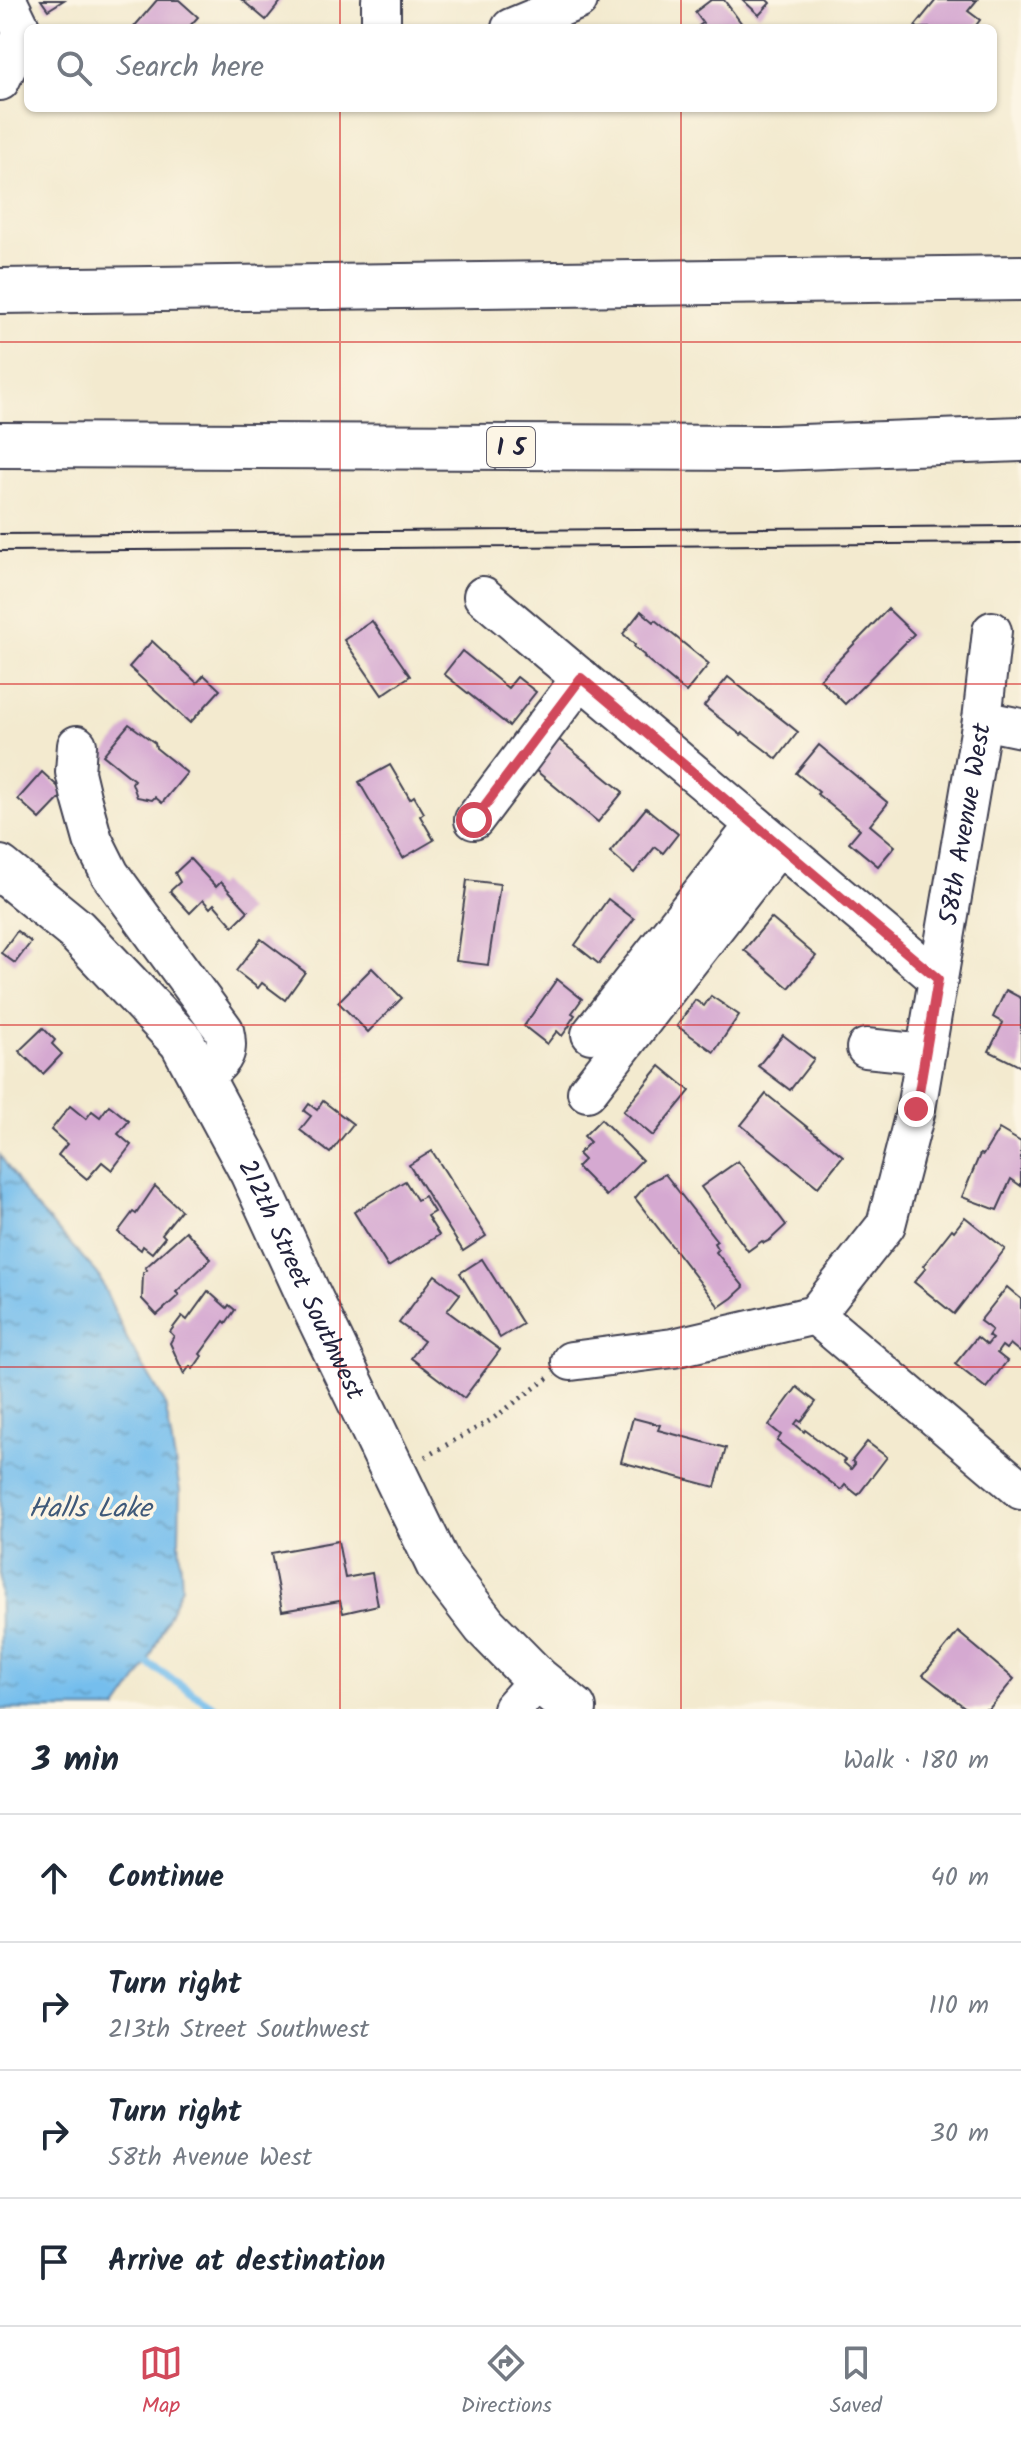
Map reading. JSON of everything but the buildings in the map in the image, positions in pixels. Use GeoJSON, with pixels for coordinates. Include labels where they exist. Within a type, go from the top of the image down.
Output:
{"type":"FeatureCollection","features":[{"type":"Feature","properties":{"kind":"main road"},"geometry":{"type":"LineString","coordinates":[[786,281],[1021,254]]}},
{"type":"Feature","properties":{"kind":"main road"},"geometry":{"type":"LineString","coordinates":[[0,291],[1021,278]]}},
{"type":"Feature","properties":{"kind":"main road","name":"I 5"},"geometry":{"type":"LineString","coordinates":[[0,445],[775,448],[1021,439]]}},
{"type":"Feature","properties":{"kind":"main road","name":"212th Street Southwest"},"geometry":{"type":"LineString","coordinates":[[0,868],[76,930],[182,1042],[252,1172],[439,1566],[485,1626],[525,1695],[574,1709]]}},
{"type":"Feature","properties":{"kind":"street"},"geometry":{"type":"LineString","coordinates":[[0,81],[23,33],[7,0]]}},
{"type":"Feature","properties":{"kind":"street"},"geometry":{"type":"LineString","coordinates":[[381,0],[381,24]]}},
{"type":"Feature","properties":{"kind":"street"},"geometry":{"type":"LineString","coordinates":[[521,24],[578,0]]}},
{"type":"Feature","properties":{"kind":"street"},"geometry":{"type":"LineString","coordinates":[[483,596],[938,979]]}},
{"type":"Feature","properties":{"kind":"street","name":"58th Avenue West"},"geometry":{"type":"LineString","coordinates":[[815,1315],[886,1225],[916,1109],[982,720],[992,631]]}},
{"type":"Feature","properties":{"kind":"street"},"geometry":{"type":"LineString","coordinates":[[474,820],[581,678]]}},
{"type":"Feature","properties":{"kind":"street"},"geometry":{"type":"LineString","coordinates":[[982,720],[1021,728]]}},
{"type":"Feature","properties":{"kind":"street"},"geometry":{"type":"LineString","coordinates":[[77,745],[75,772],[81,797],[93,840],[110,874],[224,1030],[229,1046],[224,1058],[202,1078]]}},
{"type":"Feature","properties":{"kind":"street"},"geometry":{"type":"LineString","coordinates":[[591,1034],[767,835]]}},
{"type":"Feature","properties":{"kind":"street"},"geometry":{"type":"LineString","coordinates":[[587,1092],[767,835]]}},
{"type":"Feature","properties":{"kind":"street"},"geometry":{"type":"LineString","coordinates":[[866,1048],[925,1054]]}},
{"type":"Feature","properties":{"kind":"street"},"geometry":{"type":"LineString","coordinates":[[571,1361],[673,1348],[815,1315],[1021,1490]]}},
{"type":"Feature","properties":{"kind":"path"},"geometry":{"type":"LineString","coordinates":[[416,1462],[491,1420],[571,1361]]}},
{"type":"Feature","properties":{"kind":"water","name":"Halls Lake"},"geometry":{"type":"Polygon","coordinates":[[[0,1155],[29,1199],[98,1274],[127,1339],[165,1403],[180,1491],[182,1586],[145,1669],[117,1709],[0,1709],[0,1155]]]}},
{"type":"Feature","properties":{"kind":"waterway"},"geometry":{"type":"LineString","coordinates":[[140,1658],[217,1709]]}},
{"type":"Feature","properties":{"kind":"tram line"},"geometry":{"type":"LineString","coordinates":[[0,534],[1021,526]]}},
{"type":"Feature","properties":{"kind":"tram line"},"geometry":{"type":"LineString","coordinates":[[0,551],[1021,543]]}},
{"type":"Feature","properties":{"kind":"route"},"geometry":{"type":"LineString","coordinates":[[474,820],[581,678],[938,979],[916,1109]]}}]}
